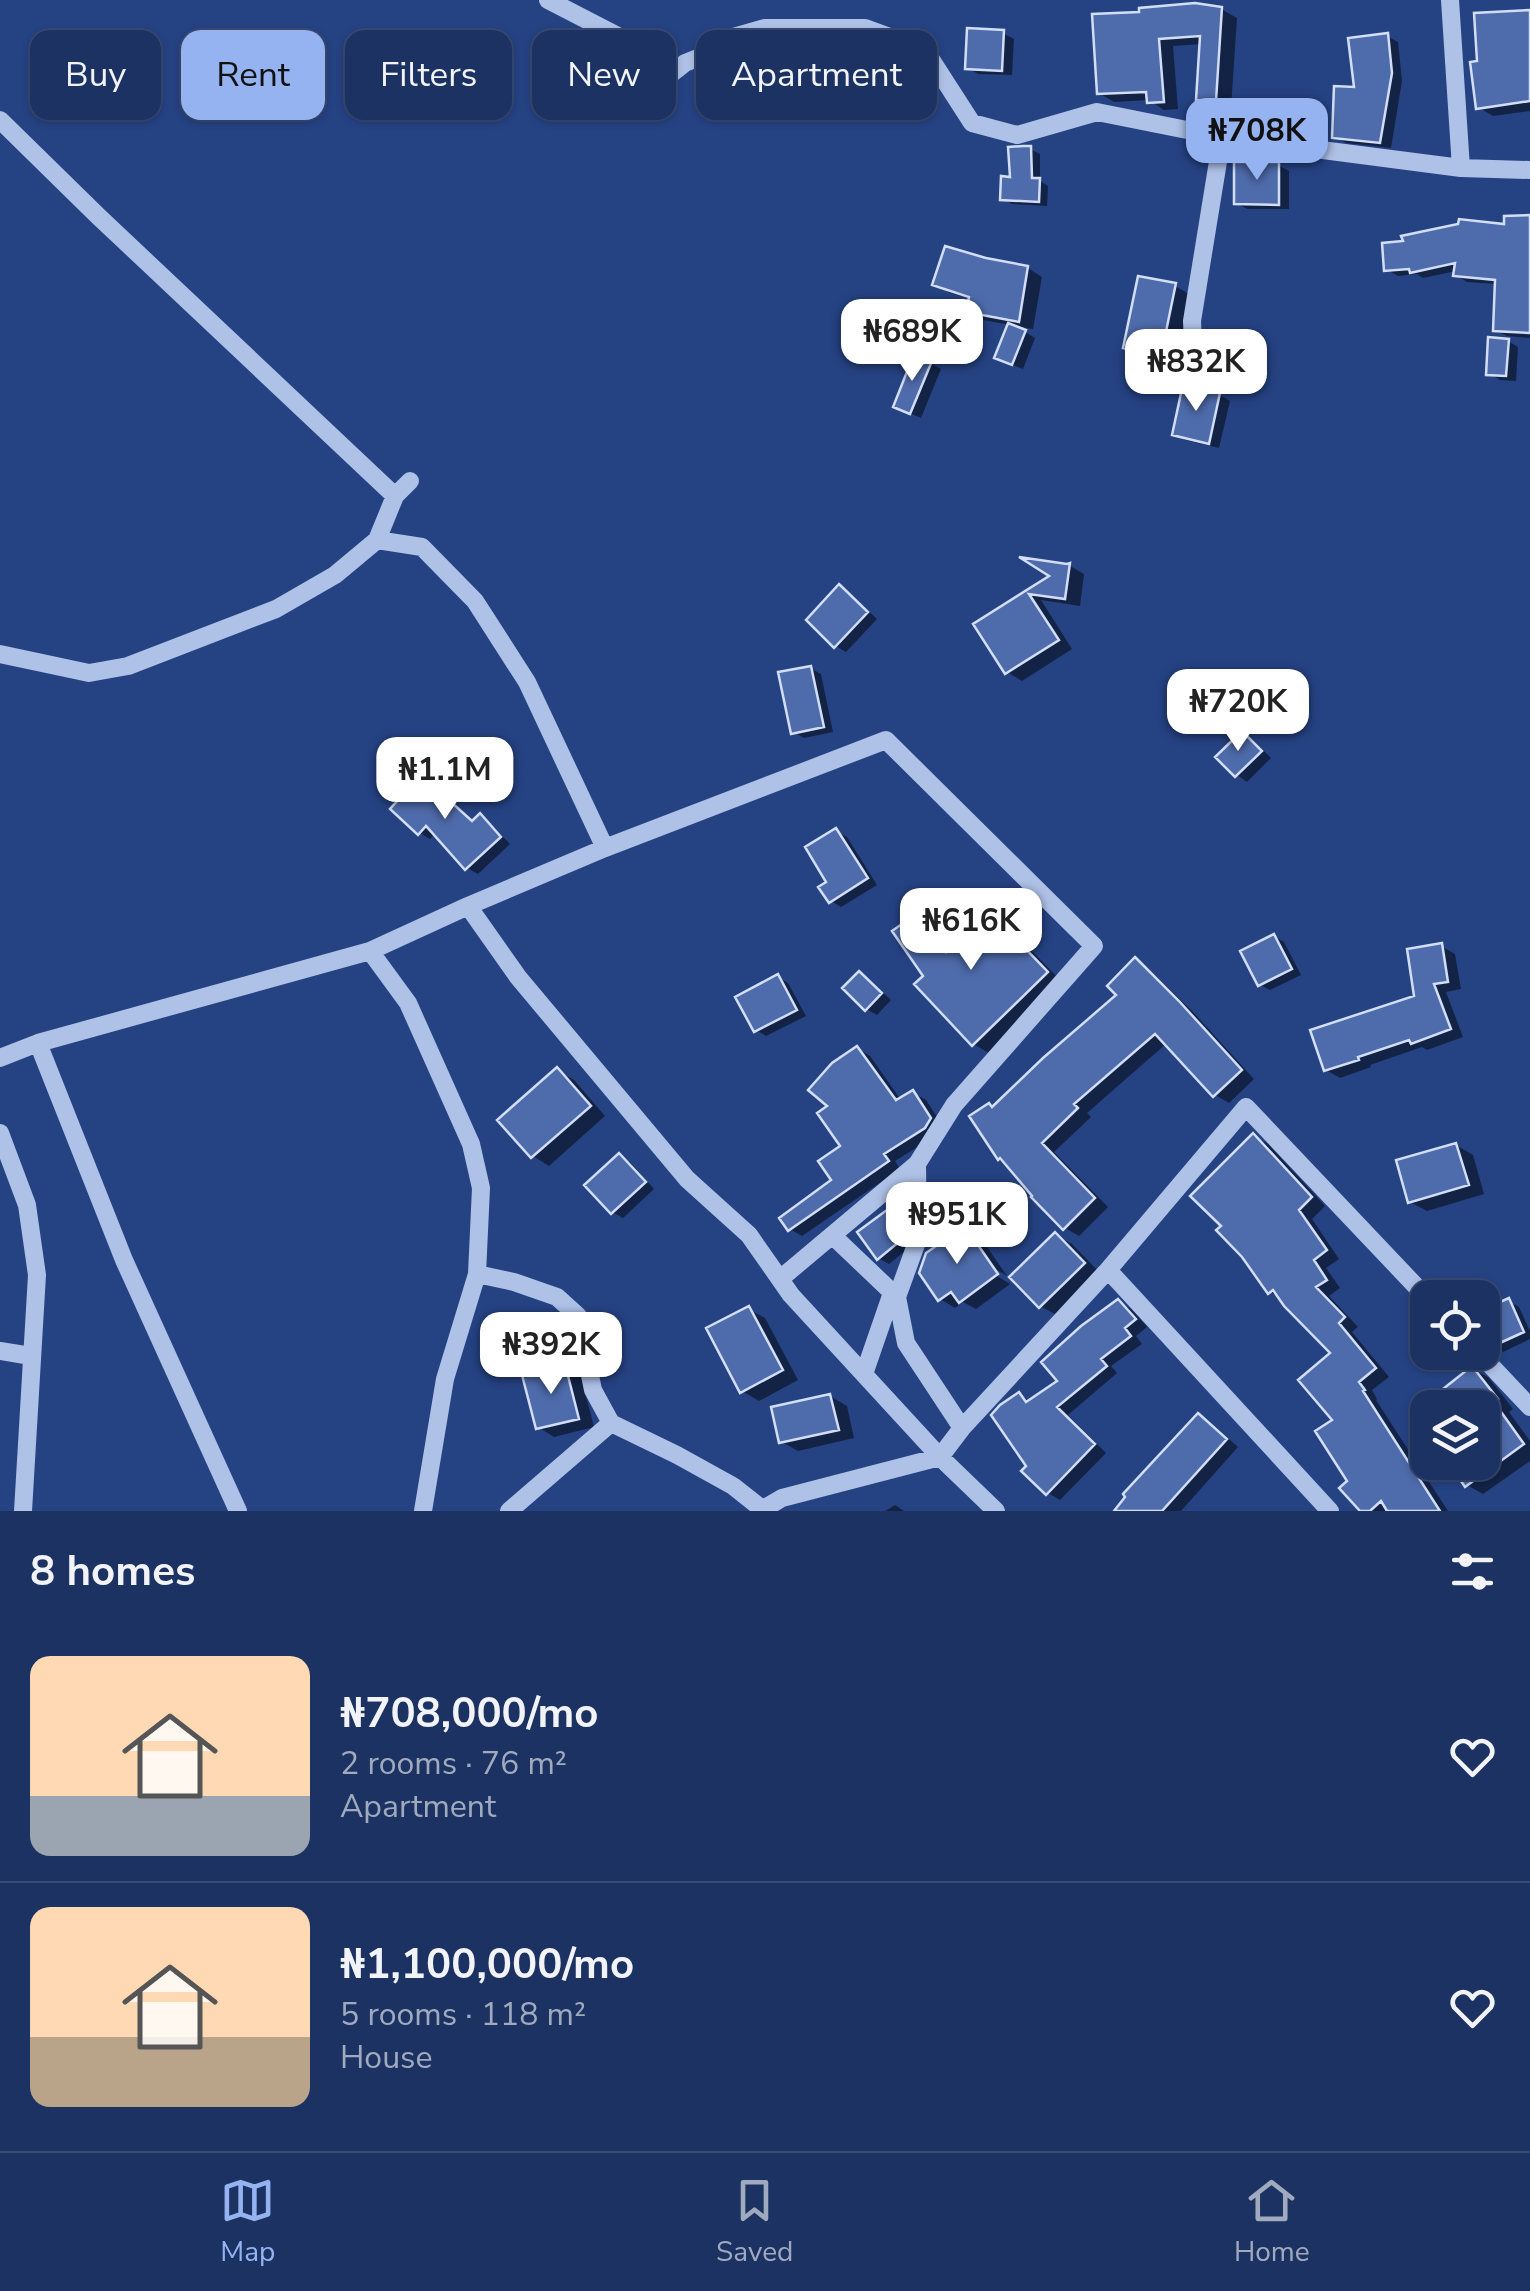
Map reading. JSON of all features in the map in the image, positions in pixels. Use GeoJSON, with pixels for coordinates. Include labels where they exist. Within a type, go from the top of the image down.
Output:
{"type":"FeatureCollection","features":[{"type":"Feature","properties":{"kind":"street"},"geometry":{"type":"LineString","coordinates":[[548,0],[643,49],[671,74],[730,38],[765,28],[864,28],[925,50],[972,123],[1017,135],[1096,112],[1222,137],[1461,168],[1530,170]]}},
{"type":"Feature","properties":{"kind":"street"},"geometry":{"type":"LineString","coordinates":[[1450,0],[1461,168]]}},
{"type":"Feature","properties":{"kind":"street"},"geometry":{"type":"LineString","coordinates":[[0,120],[396,496]]}},
{"type":"Feature","properties":{"kind":"street"},"geometry":{"type":"LineString","coordinates":[[1193,344],[1192,322],[1222,137]]}},
{"type":"Feature","properties":{"kind":"street"},"geometry":{"type":"LineString","coordinates":[[0,654],[89,673],[128,666],[276,609],[335,576],[377,540],[396,496],[410,481]]}},
{"type":"Feature","properties":{"kind":"street"},"geometry":{"type":"LineString","coordinates":[[377,540],[422,547],[475,602],[528,682],[605,848]]}},
{"type":"Feature","properties":{"kind":"street"},"geometry":{"type":"LineString","coordinates":[[0,1058],[370,951],[605,848],[886,740],[1094,946],[954,1105],[918,1164],[780,1279]]}},
{"type":"Feature","properties":{"kind":"street"},"geometry":{"type":"LineString","coordinates":[[468,906],[530,991],[687,1178],[750,1234],[791,1295],[996,1511]]}},
{"type":"Feature","properties":{"kind":"street"},"geometry":{"type":"LineString","coordinates":[[370,951],[408,1003],[471,1144],[481,1188],[477,1274],[445,1378],[423,1511]]}},
{"type":"Feature","properties":{"kind":"street"},"geometry":{"type":"LineString","coordinates":[[38,1044],[124,1260],[238,1511]]}},
{"type":"Feature","properties":{"kind":"street"},"geometry":{"type":"LineString","coordinates":[[477,1274],[557,1297],[578,1316],[593,1390],[611,1423],[733,1486],[761,1510],[782,1498],[940,1456],[1108,1270],[1246,1107],[1411,1280]]}},
{"type":"Feature","properties":{"kind":"street"},"geometry":{"type":"LineString","coordinates":[[0,1134],[27,1204],[38,1276],[23,1511]]}},
{"type":"Feature","properties":{"kind":"street"},"geometry":{"type":"LineString","coordinates":[[864,1374],[918,1239],[918,1164]]}},
{"type":"Feature","properties":{"kind":"street"},"geometry":{"type":"LineString","coordinates":[[833,1236],[894,1295],[906,1343],[962,1428]]}},
{"type":"Feature","properties":{"kind":"street"},"geometry":{"type":"LineString","coordinates":[[1108,1270],[1330,1511]]}},
{"type":"Feature","properties":{"kind":"street"},"geometry":{"type":"LineString","coordinates":[[0,1351],[32,1356]]}},
{"type":"Feature","properties":{"kind":"street"},"geometry":{"type":"LineString","coordinates":[[1495,1370],[1530,1407]]}},
{"type":"Feature","properties":{"kind":"street"},"geometry":{"type":"LineString","coordinates":[[509,1511],[611,1423]]}},
{"type":"Feature","properties":{"kind":"building"},"geometry":{"type":"Polygon","coordinates":[[[1195,3],[1222,7],[1216,101],[1196,100],[1200,36],[1159,39],[1164,102],[1147,103],[1146,92],[1097,94],[1092,14],[1139,12],[1139,8],[1195,3]]]}},
{"type":"Feature","properties":{"kind":"building"},"geometry":{"type":"Polygon","coordinates":[[[1530,10],[1530,101],[1476,109],[1470,62],[1477,61],[1474,13],[1530,10]]]}},
{"type":"Feature","properties":{"kind":"building"},"geometry":{"type":"Polygon","coordinates":[[[967,28],[1004,30],[1002,71],[965,69],[967,28]]]}},
{"type":"Feature","properties":{"kind":"building"},"geometry":{"type":"Polygon","coordinates":[[[1388,33],[1392,73],[1380,143],[1332,138],[1334,86],[1354,87],[1348,38],[1388,33]]]}},
{"type":"Feature","properties":{"kind":"building"},"geometry":{"type":"Polygon","coordinates":[[[1031,146],[1032,178],[1040,178],[1039,202],[1000,200],[1001,176],[1010,177],[1008,147],[1031,146]]]}},
{"type":"Feature","properties":{"kind":"building"},"geometry":{"type":"Polygon","coordinates":[[[1234,162],[1279,162],[1279,205],[1234,204],[1234,162]]]}},
{"type":"Feature","properties":{"kind":"building"},"geometry":{"type":"Polygon","coordinates":[[[1530,215],[1530,333],[1493,331],[1495,280],[1453,276],[1455,263],[1410,273],[1409,269],[1384,271],[1382,243],[1403,241],[1401,236],[1458,224],[1459,219],[1504,224],[1504,216],[1530,215]]]}},
{"type":"Feature","properties":{"kind":"building"},"geometry":{"type":"Polygon","coordinates":[[[945,246],[1028,266],[1019,322],[966,312],[969,297],[932,285],[945,246]]]}},
{"type":"Feature","properties":{"kind":"building"},"geometry":{"type":"Polygon","coordinates":[[[1138,276],[1176,283],[1161,356],[1123,348],[1138,276]]]}},
{"type":"Feature","properties":{"kind":"building"},"geometry":{"type":"Polygon","coordinates":[[[1008,323],[1026,330],[1012,365],[994,358],[1008,323]]]}},
{"type":"Feature","properties":{"kind":"building"},"geometry":{"type":"Polygon","coordinates":[[[1488,337],[1509,339],[1506,376],[1486,375],[1488,337]]]}},
{"type":"Feature","properties":{"kind":"building"},"geometry":{"type":"Polygon","coordinates":[[[914,354],[932,361],[910,414],[893,407],[914,354]]]}},
{"type":"Feature","properties":{"kind":"building"},"geometry":{"type":"Polygon","coordinates":[[[1183,384],[1220,393],[1209,444],[1172,435],[1183,384]]]}},
{"type":"Feature","properties":{"kind":"building"},"geometry":{"type":"Polygon","coordinates":[[[1019,557],[1070,563],[1065,599],[1029,594],[1059,640],[1005,674],[973,624],[1049,576],[1019,557]]]}},
{"type":"Feature","properties":{"kind":"building"},"geometry":{"type":"Polygon","coordinates":[[[839,584],[868,612],[834,648],[806,620],[839,584]]]}},
{"type":"Feature","properties":{"kind":"building"},"geometry":{"type":"Polygon","coordinates":[[[811,666],[824,727],[791,734],[778,672],[811,666]]]}},
{"type":"Feature","properties":{"kind":"building"},"geometry":{"type":"Polygon","coordinates":[[[1242,731],[1262,751],[1235,777],[1215,757],[1242,731]]]}},
{"type":"Feature","properties":{"kind":"building"},"geometry":{"type":"Polygon","coordinates":[[[421,775],[472,821],[480,813],[501,837],[465,870],[426,826],[418,835],[390,809],[421,775]]]}},
{"type":"Feature","properties":{"kind":"building"},"geometry":{"type":"Polygon","coordinates":[[[836,828],[868,878],[829,903],[818,887],[826,882],[805,847],[836,828]]]}},
{"type":"Feature","properties":{"kind":"building"},"geometry":{"type":"Polygon","coordinates":[[[989,911],[1048,972],[972,1046],[914,984],[923,976],[892,931],[919,912],[946,952],[989,911]]]}},
{"type":"Feature","properties":{"kind":"building"},"geometry":{"type":"Polygon","coordinates":[[[1274,934],[1292,969],[1258,986],[1240,951],[1274,934]]]}},
{"type":"Feature","properties":{"kind":"building"},"geometry":{"type":"Polygon","coordinates":[[[1442,943],[1448,982],[1434,984],[1451,1029],[1324,1071],[1310,1030],[1414,996],[1407,949],[1442,943]]]}},
{"type":"Feature","properties":{"kind":"building"},"geometry":{"type":"Polygon","coordinates":[[[1135,957],[1242,1070],[1213,1097],[1155,1034],[1074,1104],[1078,1108],[1042,1143],[1095,1198],[1063,1230],[998,1160],[969,1116],[989,1103],[992,1107],[1116,995],[1107,986],[1135,957]]]}},
{"type":"Feature","properties":{"kind":"building"},"geometry":{"type":"Polygon","coordinates":[[[859,971],[882,993],[865,1011],[842,988],[859,971]]]}},
{"type":"Feature","properties":{"kind":"building"},"geometry":{"type":"Polygon","coordinates":[[[778,974],[797,1010],[754,1032],[735,997],[778,974]]]}},
{"type":"Feature","properties":{"kind":"building"},"geometry":{"type":"Polygon","coordinates":[[[857,1046],[896,1100],[913,1090],[931,1118],[925,1128],[884,1154],[889,1161],[788,1231],[779,1218],[831,1180],[818,1161],[840,1146],[817,1113],[827,1106],[808,1090],[832,1063],[857,1046]]]}},
{"type":"Feature","properties":{"kind":"building"},"geometry":{"type":"Polygon","coordinates":[[[557,1067],[591,1106],[531,1158],[497,1120],[557,1067]]]}},
{"type":"Feature","properties":{"kind":"building"},"geometry":{"type":"Polygon","coordinates":[[[1253,1133],[1312,1197],[1299,1210],[1327,1250],[1314,1260],[1327,1280],[1316,1287],[1345,1317],[1339,1323],[1376,1368],[1359,1382],[1363,1391],[1410,1464],[1410,1480],[1420,1480],[1440,1511],[1387,1511],[1381,1501],[1370,1511],[1360,1511],[1339,1488],[1347,1481],[1315,1431],[1332,1420],[1298,1380],[1330,1353],[1273,1290],[1268,1294],[1242,1257],[1216,1230],[1221,1226],[1190,1196],[1253,1133]]]}},
{"type":"Feature","properties":{"kind":"building"},"geometry":{"type":"Polygon","coordinates":[[[1456,1143],[1469,1185],[1408,1203],[1396,1160],[1456,1143]]]}},
{"type":"Feature","properties":{"kind":"building"},"geometry":{"type":"Polygon","coordinates":[[[619,1153],[646,1182],[611,1214],[584,1185],[619,1153]]]}},
{"type":"Feature","properties":{"kind":"building"},"geometry":{"type":"Polygon","coordinates":[[[891,1207],[905,1228],[905,1237],[877,1260],[857,1232],[891,1207]]]}},
{"type":"Feature","properties":{"kind":"building"},"geometry":{"type":"Polygon","coordinates":[[[965,1226],[998,1274],[959,1303],[951,1292],[938,1301],[919,1273],[926,1253],[965,1226]]]}},
{"type":"Feature","properties":{"kind":"building"},"geometry":{"type":"Polygon","coordinates":[[[1055,1232],[1085,1263],[1039,1308],[1009,1277],[1055,1232]]]}},
{"type":"Feature","properties":{"kind":"building"},"geometry":{"type":"Polygon","coordinates":[[[1509,1298],[1524,1332],[1500,1343],[1500,1302],[1509,1298]]]}},
{"type":"Feature","properties":{"kind":"building"},"geometry":{"type":"Polygon","coordinates":[[[1118,1299],[1136,1319],[1125,1328],[1131,1336],[1101,1359],[1107,1366],[1057,1407],[1095,1444],[1046,1495],[1021,1471],[1026,1466],[991,1415],[1019,1392],[1026,1402],[1057,1381],[1041,1362],[1118,1299]]]}},
{"type":"Feature","properties":{"kind":"building"},"geometry":{"type":"Polygon","coordinates":[[[749,1306],[783,1370],[740,1393],[706,1328],[749,1306]]]}},
{"type":"Feature","properties":{"kind":"building"},"geometry":{"type":"Polygon","coordinates":[[[565,1364],[579,1419],[536,1429],[522,1375],[565,1364]]]}},
{"type":"Feature","properties":{"kind":"building"},"geometry":{"type":"Polygon","coordinates":[[[1467,1370],[1475,1370],[1491,1390],[1442,1390],[1467,1370]]]}},
{"type":"Feature","properties":{"kind":"building"},"geometry":{"type":"Polygon","coordinates":[[[830,1394],[839,1430],[779,1443],[771,1407],[830,1394]]]}},
{"type":"Feature","properties":{"kind":"building"},"geometry":{"type":"Polygon","coordinates":[[[1500,1410],[1524,1444],[1500,1461],[1500,1410]]]}},
{"type":"Feature","properties":{"kind":"building"},"geometry":{"type":"Polygon","coordinates":[[[1198,1413],[1227,1439],[1162,1511],[1114,1511],[1125,1497],[1123,1494],[1198,1413]]]}}]}
